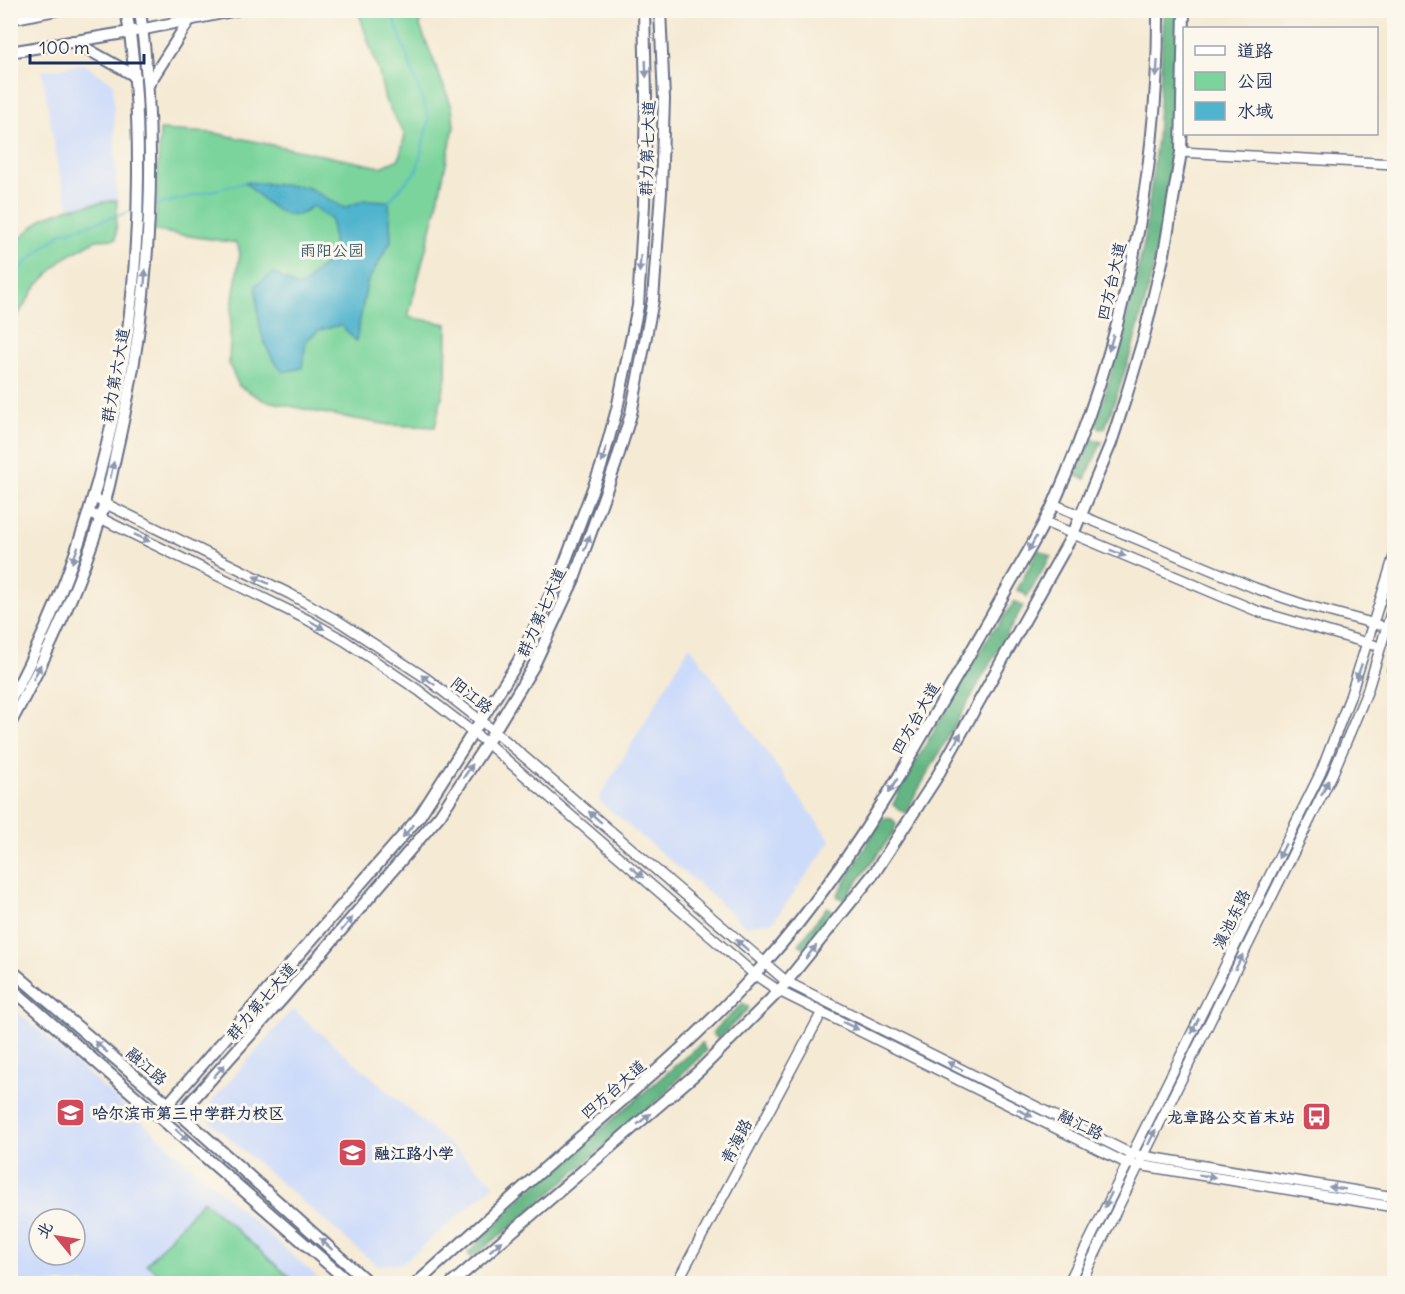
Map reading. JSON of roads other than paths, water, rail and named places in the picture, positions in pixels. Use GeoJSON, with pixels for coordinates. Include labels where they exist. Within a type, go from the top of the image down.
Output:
{"type":"FeatureCollection","features":[{"type":"Feature","properties":{"kind":"main road"},"geometry":{"type":"LineString","coordinates":[[10,19],[56,10]]}},
{"type":"Feature","properties":{"kind":"main road","name":"群力第六大道"},"geometry":{"type":"LineString","coordinates":[[126,10],[138,104],[144,196]]}},
{"type":"Feature","properties":{"kind":"main road","name":"群力第六大道"},"geometry":{"type":"LineString","coordinates":[[10,724],[61,621],[100,518],[134,362],[143,298],[142,230],[148,85],[140,10]]}},
{"type":"Feature","properties":{"kind":"main road"},"geometry":{"type":"LineString","coordinates":[[10,52],[130,32],[237,10]]}},
{"type":"Feature","properties":{"kind":"main road","name":"群力第七大道"},"geometry":{"type":"LineString","coordinates":[[168,1104],[419,818],[518,662],[561,573],[601,467],[617,409],[639,295],[646,106],[644,10]]}},
{"type":"Feature","properties":{"kind":"main road","name":"群力第七大道"},"geometry":{"type":"LineString","coordinates":[[180,1114],[440,815],[533,667],[574,579],[616,463],[631,414],[653,300],[661,192],[664,99],[660,10]]}},
{"type":"Feature","properties":{"kind":"main road","name":"四方台大道"},"geometry":{"type":"LineString","coordinates":[[416,1284],[676,1054],[764,964],[821,894],[874,817],[1045,522],[1089,415],[1121,310],[1141,219],[1152,142],[1158,10]]}},
{"type":"Feature","properties":{"kind":"main road"},"geometry":{"type":"LineString","coordinates":[[1184,10],[1184,27]]}},
{"type":"Feature","properties":{"kind":"main road"},"geometry":{"type":"LineString","coordinates":[[148,85],[190,19]]}},
{"type":"Feature","properties":{"kind":"main road"},"geometry":{"type":"LineString","coordinates":[[73,41],[135,76]]}},
{"type":"Feature","properties":{"kind":"main road"},"geometry":{"type":"LineString","coordinates":[[451,1284],[686,1083],[779,991],[875,872],[902,833],[1073,534],[1111,443],[1143,340],[1164,254],[1181,152],[1183,57]]}},
{"type":"Feature","properties":{"kind":"main road","name":"群力第六大道"},"geometry":{"type":"LineString","coordinates":[[10,701],[58,598],[90,513],[120,382],[142,230]]}},
{"type":"Feature","properties":{"kind":"main road","name":"融江路"},"geometry":{"type":"LineString","coordinates":[[10,969],[180,1114],[370,1284]]}},
{"type":"Feature","properties":{"kind":"main road","name":"融江路"},"geometry":{"type":"LineString","coordinates":[[10,987],[351,1284]]}},
{"type":"Feature","properties":{"kind":"street"},"geometry":{"type":"LineString","coordinates":[[1181,152],[1395,164]]}},
{"type":"Feature","properties":{"kind":"street","name":"阳江路"},"geometry":{"type":"LineString","coordinates":[[94,498],[279,589],[340,622],[426,678],[494,730],[787,982]]}},
{"type":"Feature","properties":{"kind":"street"},"geometry":{"type":"LineString","coordinates":[[1053,504],[1255,588],[1305,606],[1388,627]]}},
{"type":"Feature","properties":{"kind":"street","name":"阳江路"},"geometry":{"type":"LineString","coordinates":[[90,513],[308,620],[354,647],[418,690],[487,743],[754,974],[779,991]]}},
{"type":"Feature","properties":{"kind":"street"},"geometry":{"type":"LineString","coordinates":[[1045,522],[1257,611],[1382,647]]}},
{"type":"Feature","properties":{"kind":"street","name":"滇池东路"},"geometry":{"type":"LineString","coordinates":[[1068,1284],[1321,772],[1339,730],[1395,556]]}},
{"type":"Feature","properties":{"kind":"street","name":"滇池东路"},"geometry":{"type":"LineString","coordinates":[[1080,1284],[1332,775],[1367,692],[1395,603]]}},
{"type":"Feature","properties":{"kind":"street","name":"融汇路"},"geometry":{"type":"LineString","coordinates":[[787,982],[1141,1160],[1395,1207]]}},
{"type":"Feature","properties":{"kind":"street","name":"融汇路"},"geometry":{"type":"LineString","coordinates":[[779,991],[1126,1163],[1141,1160],[1395,1197]]}},
{"type":"Feature","properties":{"kind":"street","name":"青海路"},"geometry":{"type":"LineString","coordinates":[[676,1284],[822,1012]]}},
{"type":"Feature","properties":{"kind":"water"},"geometry":{"type":"Polygon","coordinates":[[[245,182],[307,187],[344,208],[365,200],[389,201],[391,241],[367,283],[356,341],[341,325],[319,330],[306,341],[302,368],[283,372],[269,352],[261,332],[256,285],[274,273],[297,287],[308,282],[315,272],[327,262],[332,252],[331,219],[312,206],[300,214],[285,214],[270,205],[245,182]]]}},
{"type":"Feature","properties":{"kind":"waterway"},"geometry":{"type":"LineString","coordinates":[[388,202],[417,170],[429,119],[391,10]]}},
{"type":"Feature","properties":{"kind":"waterway"},"geometry":{"type":"LineString","coordinates":[[153,206],[246,182]]}},
{"type":"Feature","properties":{"kind":"waterway"},"geometry":{"type":"LineString","coordinates":[[10,281],[21,267],[61,233],[133,211]]}},
{"type":"Feature","properties":{"kind":"place","name":"哈尔滨市第三中学群力校区"},"geometry":{"type":"Point","coordinates":[71,1113]}},
{"type":"Feature","properties":{"kind":"place","name":"龙章路公交首末站"},"geometry":{"type":"Point","coordinates":[1316,1117]}},
{"type":"Feature","properties":{"kind":"place","name":"融江路小学"},"geometry":{"type":"Point","coordinates":[353,1153]}},
{"type":"Feature","properties":{"kind":"park label","name":"雨阳公园"},"geometry":{"type":"Point","coordinates":[332,250]}}]}
